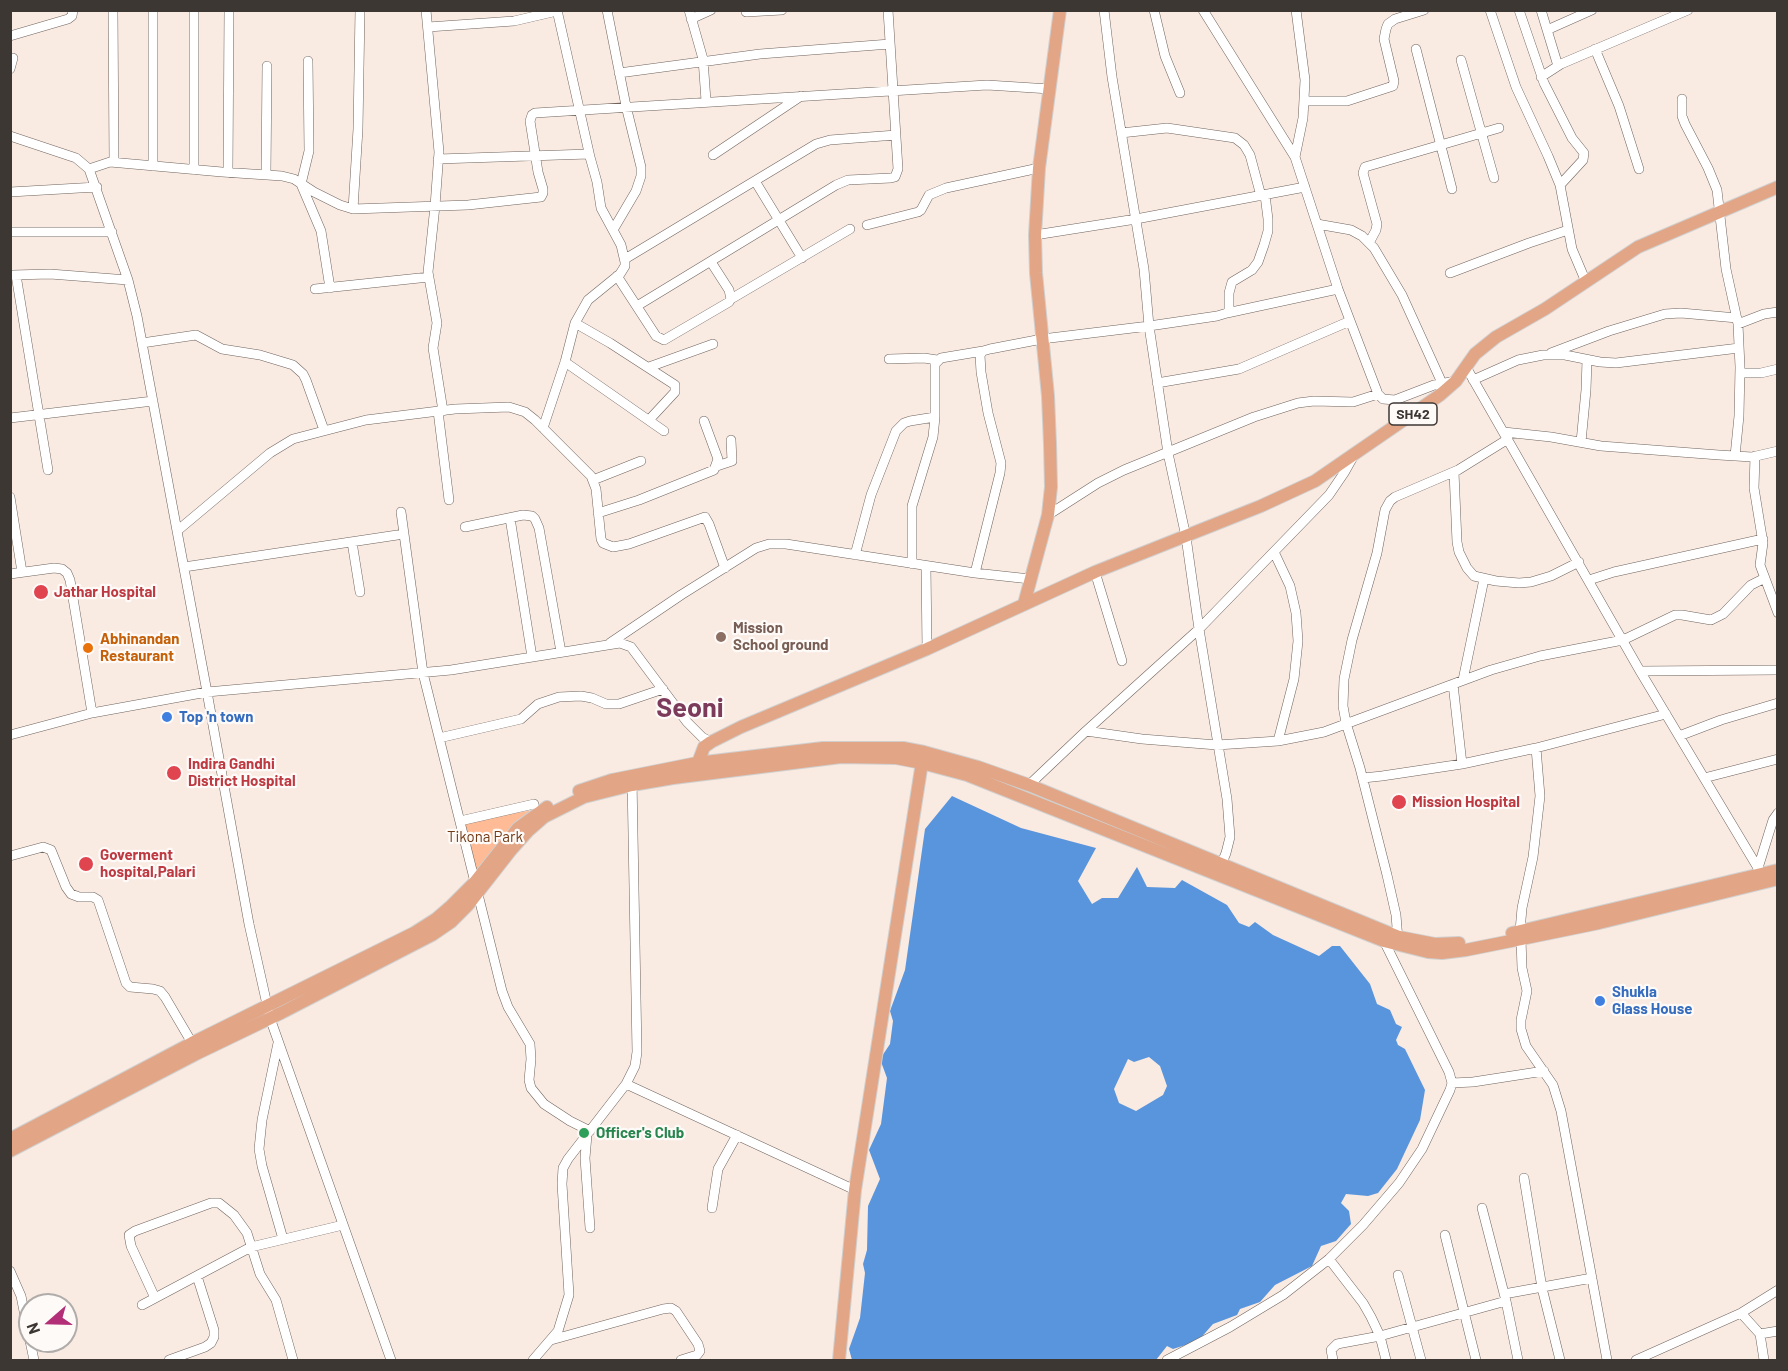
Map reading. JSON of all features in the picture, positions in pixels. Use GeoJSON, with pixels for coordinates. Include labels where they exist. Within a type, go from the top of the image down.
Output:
{"type":"FeatureCollection","features":[{"type":"Feature","properties":{"kind":"main road"},"geometry":{"type":"LineString","coordinates":[[696,769],[704,747],[711,742],[927,649],[1024,604],[1047,515],[1051,487],[1035,235],[1039,168],[1060,10]]}},
{"type":"Feature","properties":{"kind":"main road","name":"SH42"},"geometry":{"type":"LineString","coordinates":[[1024,604],[1095,572],[1261,506],[1315,481],[1440,395],[1456,381],[1475,354],[1496,337],[1545,309],[1638,247],[1778,187]]}},
{"type":"Feature","properties":{"kind":"main road"},"geometry":{"type":"LineString","coordinates":[[10,1138],[432,935],[450,922],[476,887],[510,849],[544,817],[584,797],[632,780],[696,769],[848,747],[903,748],[967,775],[1428,952],[1466,950],[1520,935],[1599,923],[1778,870]]}},
{"type":"Feature","properties":{"kind":"main road"},"geometry":{"type":"LineString","coordinates":[[923,757],[978,767],[1029,785],[1219,870]]}},
{"type":"Feature","properties":{"kind":"main road"},"geometry":{"type":"LineString","coordinates":[[839,1360],[855,1190],[923,757]]}},
{"type":"Feature","properties":{"kind":"main road"},"geometry":{"type":"LineString","coordinates":[[1760,875],[1778,879]]}},
{"type":"Feature","properties":{"kind":"main road"},"geometry":{"type":"LineString","coordinates":[[10,1151],[195,1048]]}},
{"type":"Feature","properties":{"kind":"street"},"geometry":{"type":"LineString","coordinates":[[10,36],[68,19],[72,16],[73,10]]}},
{"type":"Feature","properties":{"kind":"street"},"geometry":{"type":"LineString","coordinates":[[113,10],[114,162]]}},
{"type":"Feature","properties":{"kind":"street"},"geometry":{"type":"LineString","coordinates":[[194,10],[194,170]]}},
{"type":"Feature","properties":{"kind":"street"},"geometry":{"type":"LineString","coordinates":[[228,173],[229,10]]}},
{"type":"Feature","properties":{"kind":"street"},"geometry":{"type":"LineString","coordinates":[[353,209],[358,129],[360,10]]}},
{"type":"Feature","properties":{"kind":"street"},"geometry":{"type":"LineString","coordinates":[[426,10],[436,107],[438,159],[428,267],[437,322],[433,348],[449,500]]}},
{"type":"Feature","properties":{"kind":"street"},"geometry":{"type":"LineString","coordinates":[[607,10],[626,106],[639,156],[641,176],[632,200],[613,230]]}},
{"type":"Feature","properties":{"kind":"street"},"geometry":{"type":"LineString","coordinates":[[706,101],[703,61],[690,15],[711,10]]}},
{"type":"Feature","properties":{"kind":"street"},"geometry":{"type":"LineString","coordinates":[[746,12],[782,10]]}},
{"type":"Feature","properties":{"kind":"street"},"geometry":{"type":"LineString","coordinates":[[637,306],[842,182],[895,177],[898,169],[888,10]]}},
{"type":"Feature","properties":{"kind":"street"},"geometry":{"type":"LineString","coordinates":[[1104,10],[1121,133],[1144,269],[1149,326],[1168,453],[1186,537],[1227,799],[1230,837],[1219,870]]}},
{"type":"Feature","properties":{"kind":"street"},"geometry":{"type":"LineString","coordinates":[[1154,10],[1165,56],[1180,93]]}},
{"type":"Feature","properties":{"kind":"street"},"geometry":{"type":"LineString","coordinates":[[1203,10],[1295,157],[1338,289],[1378,394],[1383,399],[1395,400],[1442,383],[1456,381]]}},
{"type":"Feature","properties":{"kind":"street"},"geometry":{"type":"LineString","coordinates":[[1295,157],[1304,101],[1305,70],[1296,10]]}},
{"type":"Feature","properties":{"kind":"street"},"geometry":{"type":"LineString","coordinates":[[1304,101],[1347,101],[1393,86],[1394,81],[1384,36],[1388,24],[1394,15],[1424,10]]}},
{"type":"Feature","properties":{"kind":"street"},"geometry":{"type":"LineString","coordinates":[[1490,10],[1516,87],[1560,185],[1572,249],[1586,282]]}},
{"type":"Feature","properties":{"kind":"street"},"geometry":{"type":"LineString","coordinates":[[1519,10],[1541,76],[1572,138],[1584,153],[1583,160],[1560,185]]}},
{"type":"Feature","properties":{"kind":"street"},"geometry":{"type":"LineString","coordinates":[[1541,10],[1558,66]]}},
{"type":"Feature","properties":{"kind":"street"},"geometry":{"type":"LineString","coordinates":[[1547,30],[1592,10]]}},
{"type":"Feature","properties":{"kind":"street"},"geometry":{"type":"LineString","coordinates":[[1541,76],[1663,15],[1688,10]]}},
{"type":"Feature","properties":{"kind":"street"},"geometry":{"type":"LineString","coordinates":[[428,27],[514,21],[557,11],[599,188],[601,208],[621,245],[625,259],[623,271],[588,300],[575,323],[565,362],[543,428]]}},
{"type":"Feature","properties":{"kind":"street"},"geometry":{"type":"LineString","coordinates":[[153,12],[153,166]]}},
{"type":"Feature","properties":{"kind":"street"},"geometry":{"type":"LineString","coordinates":[[619,73],[766,53],[890,44]]}},
{"type":"Feature","properties":{"kind":"street"},"geometry":{"type":"LineString","coordinates":[[1416,49],[1452,189]]}},
{"type":"Feature","properties":{"kind":"street"},"geometry":{"type":"LineString","coordinates":[[1595,50],[1619,106],[1639,169]]}},
{"type":"Feature","properties":{"kind":"street"},"geometry":{"type":"LineString","coordinates":[[10,69],[13,58]]}},
{"type":"Feature","properties":{"kind":"street"},"geometry":{"type":"LineString","coordinates":[[1461,60],[1494,178]]}},
{"type":"Feature","properties":{"kind":"street"},"geometry":{"type":"LineString","coordinates":[[308,61],[309,151],[301,184],[321,231],[330,288]]}},
{"type":"Feature","properties":{"kind":"street"},"geometry":{"type":"LineString","coordinates":[[266,175],[267,66]]}},
{"type":"Feature","properties":{"kind":"street"},"geometry":{"type":"LineString","coordinates":[[89,169],[114,162],[288,177],[328,199],[353,209],[468,205],[541,197],[543,189],[538,172],[531,122],[532,115],[538,112],[987,85],[1050,89]]}},
{"type":"Feature","properties":{"kind":"street"},"geometry":{"type":"LineString","coordinates":[[713,155],[802,96]]}},
{"type":"Feature","properties":{"kind":"street"},"geometry":{"type":"LineString","coordinates":[[1682,99],[1682,116],[1685,124],[1717,190],[1726,269],[1737,321],[1740,373],[1735,456]]}},
{"type":"Feature","properties":{"kind":"street"},"geometry":{"type":"LineString","coordinates":[[1121,133],[1167,128],[1235,138],[1244,145],[1250,155],[1263,196],[1268,231],[1258,262],[1252,270],[1232,282],[1227,313]]}},
{"type":"Feature","properties":{"kind":"street"},"geometry":{"type":"LineString","coordinates":[[1369,243],[1377,224],[1363,173],[1365,166],[1499,128]]}},
{"type":"Feature","properties":{"kind":"street"},"geometry":{"type":"LineString","coordinates":[[625,259],[810,147],[824,141],[896,135]]}},
{"type":"Feature","properties":{"kind":"street"},"geometry":{"type":"LineString","coordinates":[[10,136],[76,158],[89,169],[128,280],[153,401],[249,924],[268,1012],[392,1360]]}},
{"type":"Feature","properties":{"kind":"street"},"geometry":{"type":"LineString","coordinates":[[438,159],[590,154]]}},
{"type":"Feature","properties":{"kind":"street"},"geometry":{"type":"LineString","coordinates":[[867,225],[918,212],[929,195],[945,188],[1039,168]]}},
{"type":"Feature","properties":{"kind":"street"},"geometry":{"type":"LineString","coordinates":[[755,181],[802,258]]}},
{"type":"Feature","properties":{"kind":"street"},"geometry":{"type":"LineString","coordinates":[[10,192],[97,187]]}},
{"type":"Feature","properties":{"kind":"street"},"geometry":{"type":"LineString","coordinates":[[1035,235],[1305,188]]}},
{"type":"Feature","properties":{"kind":"street"},"geometry":{"type":"LineString","coordinates":[[1317,224],[1351,230],[1362,236],[1381,258],[1402,294],[1442,383]]}},
{"type":"Feature","properties":{"kind":"street"},"geometry":{"type":"LineString","coordinates":[[617,276],[656,336],[664,340],[850,230]]}},
{"type":"Feature","properties":{"kind":"street"},"geometry":{"type":"LineString","coordinates":[[1450,273],[1568,230]]}},
{"type":"Feature","properties":{"kind":"street"},"geometry":{"type":"LineString","coordinates":[[10,232],[112,232]]}},
{"type":"Feature","properties":{"kind":"street"},"geometry":{"type":"LineString","coordinates":[[711,262],[729,290],[731,299]]}},
{"type":"Feature","properties":{"kind":"street"},"geometry":{"type":"LineString","coordinates":[[48,470],[14,275],[50,274],[128,280]]}},
{"type":"Feature","properties":{"kind":"street"},"geometry":{"type":"LineString","coordinates":[[315,289],[429,277]]}},
{"type":"Feature","properties":{"kind":"street"},"geometry":{"type":"LineString","coordinates":[[889,359],[938,360],[1042,339],[1217,316],[1338,289]]}},
{"type":"Feature","properties":{"kind":"street"},"geometry":{"type":"LineString","coordinates":[[1473,380],[1518,360],[1550,354],[1609,331],[1665,314],[1681,313],[1737,321],[1778,312]]}},
{"type":"Feature","properties":{"kind":"street"},"geometry":{"type":"LineString","coordinates":[[1158,383],[1239,369],[1350,321]]}},
{"type":"Feature","properties":{"kind":"street"},"geometry":{"type":"LineString","coordinates":[[575,323],[672,382],[676,389],[649,420]]}},
{"type":"Feature","properties":{"kind":"street"},"geometry":{"type":"LineString","coordinates":[[142,343],[196,335],[229,351],[260,355],[293,365],[306,380],[324,430]]}},
{"type":"Feature","properties":{"kind":"street"},"geometry":{"type":"LineString","coordinates":[[650,367],[713,344]]}},
{"type":"Feature","properties":{"kind":"street"},"geometry":{"type":"LineString","coordinates":[[1550,354],[1616,363],[1739,348]]}},
{"type":"Feature","properties":{"kind":"street"},"geometry":{"type":"LineString","coordinates":[[975,573],[1001,464],[988,413],[981,372],[980,355],[983,351]]}},
{"type":"Feature","properties":{"kind":"street"},"geometry":{"type":"LineString","coordinates":[[912,564],[912,506],[933,437],[934,370],[938,360]]}},
{"type":"Feature","properties":{"kind":"street"},"geometry":{"type":"LineString","coordinates":[[1581,442],[1587,360]]}},
{"type":"Feature","properties":{"kind":"street"},"geometry":{"type":"LineString","coordinates":[[565,362],[664,431]]}},
{"type":"Feature","properties":{"kind":"street"},"geometry":{"type":"LineString","coordinates":[[1466,367],[1760,875]]}},
{"type":"Feature","properties":{"kind":"street"},"geometry":{"type":"LineString","coordinates":[[1740,373],[1761,373],[1778,369]]}},
{"type":"Feature","properties":{"kind":"street"},"geometry":{"type":"LineString","coordinates":[[1047,515],[1124,470],[1281,407],[1314,401],[1353,402],[1378,394]]}},
{"type":"Feature","properties":{"kind":"street"},"geometry":{"type":"LineString","coordinates":[[10,418],[153,401]]}},
{"type":"Feature","properties":{"kind":"street"},"geometry":{"type":"LineString","coordinates":[[177,531],[282,445],[293,439],[366,420],[440,411],[516,408],[525,412],[586,469],[596,489],[600,539],[603,543],[613,547],[629,544],[705,517],[725,568]]}},
{"type":"Feature","properties":{"kind":"street"},"geometry":{"type":"LineString","coordinates":[[855,555],[871,495],[896,431],[904,423],[935,417]]}},
{"type":"Feature","properties":{"kind":"street"},"geometry":{"type":"LineString","coordinates":[[704,421],[718,459],[717,466]]}},
{"type":"Feature","properties":{"kind":"street"},"geometry":{"type":"LineString","coordinates":[[1398,941],[1396,915],[1343,706],[1344,679],[1352,640],[1377,553],[1385,510],[1390,501],[1454,472],[1506,436],[1735,456],[1755,456],[1778,451]]}},
{"type":"Feature","properties":{"kind":"street"},"geometry":{"type":"LineString","coordinates":[[598,513],[709,474],[717,466],[732,460],[731,440]]}},
{"type":"Feature","properties":{"kind":"street"},"geometry":{"type":"LineString","coordinates":[[1029,785],[1199,629],[1329,495],[1353,456]]}},
{"type":"Feature","properties":{"kind":"street"},"geometry":{"type":"LineString","coordinates":[[1755,456],[1754,488],[1763,539],[1760,560],[1778,613]]}},
{"type":"Feature","properties":{"kind":"street"},"geometry":{"type":"LineString","coordinates":[[593,480],[641,461]]}},
{"type":"Feature","properties":{"kind":"street"},"geometry":{"type":"LineString","coordinates":[[1454,472],[1455,528],[1459,552],[1470,573],[1484,579],[1519,584],[1551,576],[1579,562]]}},
{"type":"Feature","properties":{"kind":"street"},"geometry":{"type":"LineString","coordinates":[[10,497],[22,572]]}},
{"type":"Feature","properties":{"kind":"street"},"geometry":{"type":"LineString","coordinates":[[401,512],[423,673],[502,991],[508,1007],[530,1044],[529,1080],[531,1088],[544,1104],[589,1133]]}},
{"type":"Feature","properties":{"kind":"street"},"geometry":{"type":"LineString","coordinates":[[465,527],[510,518],[528,516],[535,519],[538,524],[561,652]]}},
{"type":"Feature","properties":{"kind":"street"},"geometry":{"type":"LineString","coordinates":[[510,518],[532,657]]}},
{"type":"Feature","properties":{"kind":"street"},"geometry":{"type":"LineString","coordinates":[[184,567],[404,534]]}},
{"type":"Feature","properties":{"kind":"street"},"geometry":{"type":"LineString","coordinates":[[1589,580],[1614,572],[1763,539]]}},
{"type":"Feature","properties":{"kind":"street"},"geometry":{"type":"LineString","coordinates":[[352,542],[360,592]]}},
{"type":"Feature","properties":{"kind":"street"},"geometry":{"type":"LineString","coordinates":[[608,644],[756,548],[769,544],[786,544],[912,564],[1030,579]]}},
{"type":"Feature","properties":{"kind":"street"},"geometry":{"type":"LineString","coordinates":[[1274,552],[1290,586],[1296,613],[1298,641],[1294,679],[1278,741]]}},
{"type":"Feature","properties":{"kind":"street"},"geometry":{"type":"LineString","coordinates":[[926,566],[927,649]]}},
{"type":"Feature","properties":{"kind":"street"},"geometry":{"type":"LineString","coordinates":[[10,574],[58,568],[69,576],[92,713]]}},
{"type":"Feature","properties":{"kind":"street"},"geometry":{"type":"LineString","coordinates":[[1095,572],[1122,661]]}},
{"type":"Feature","properties":{"kind":"street"},"geometry":{"type":"LineString","coordinates":[[1086,731],[1142,739],[1218,745],[1278,741],[1324,732],[1491,670],[1540,656],[1623,640],[1675,615],[1706,620],[1717,618],[1751,585],[1765,578]]}},
{"type":"Feature","properties":{"kind":"street"},"geometry":{"type":"LineString","coordinates":[[1463,680],[1484,579]]}},
{"type":"Feature","properties":{"kind":"street"},"geometry":{"type":"LineString","coordinates":[[10,735],[92,713],[207,692],[423,673],[620,643],[631,647],[692,728],[711,742]]}},
{"type":"Feature","properties":{"kind":"street"},"geometry":{"type":"LineString","coordinates":[[1640,671],[1778,670]]}},
{"type":"Feature","properties":{"kind":"street"},"geometry":{"type":"LineString","coordinates":[[1453,684],[1462,764]]}},
{"type":"Feature","properties":{"kind":"street"},"geometry":{"type":"LineString","coordinates":[[439,738],[521,719],[537,704],[559,697],[581,696],[606,704],[619,704],[663,689]]}},
{"type":"Feature","properties":{"kind":"street"},"geometry":{"type":"LineString","coordinates":[[1679,736],[1721,720],[1778,703]]}},
{"type":"Feature","properties":{"kind":"street"},"geometry":{"type":"LineString","coordinates":[[1363,778],[1462,764],[1666,714]]}},
{"type":"Feature","properties":{"kind":"street"},"geometry":{"type":"LineString","coordinates":[[1536,747],[1540,796],[1533,857],[1522,908],[1520,935],[1522,968],[1527,991],[1521,1029],[1526,1046],[1553,1085],[1561,1111],[1607,1360]]}},
{"type":"Feature","properties":{"kind":"street"},"geometry":{"type":"LineString","coordinates":[[1704,778],[1778,759]]}},
{"type":"Feature","properties":{"kind":"street"},"geometry":{"type":"LineString","coordinates":[[533,1360],[558,1331],[569,1295],[563,1168],[626,1084],[635,1066],[637,1052],[632,780]]}},
{"type":"Feature","properties":{"kind":"street"},"geometry":{"type":"LineString","coordinates":[[460,821],[534,804]]}},
{"type":"Feature","properties":{"kind":"street"},"geometry":{"type":"LineString","coordinates":[[1760,875],[1773,820],[1778,813]]}},
{"type":"Feature","properties":{"kind":"street"},"geometry":{"type":"LineString","coordinates":[[10,856],[43,847],[51,850],[71,894],[75,897],[93,897],[98,900],[126,983],[130,987],[160,991],[195,1048]]}},
{"type":"Feature","properties":{"kind":"street"},"geometry":{"type":"LineString","coordinates":[[1167,1360],[1230,1327],[1283,1294],[1329,1259],[1378,1209],[1409,1171],[1422,1149],[1452,1083],[1449,1072],[1385,937]]}},
{"type":"Feature","properties":{"kind":"street"},"geometry":{"type":"LineString","coordinates":[[278,1042],[262,1120],[259,1149],[283,1239]]}},
{"type":"Feature","properties":{"kind":"street"},"geometry":{"type":"LineString","coordinates":[[1452,1083],[1544,1071]]}},
{"type":"Feature","properties":{"kind":"street"},"geometry":{"type":"LineString","coordinates":[[626,1084],[855,1190]]}},
{"type":"Feature","properties":{"kind":"street"},"geometry":{"type":"LineString","coordinates":[[589,1133],[585,1165],[590,1228]]}},
{"type":"Feature","properties":{"kind":"street"},"geometry":{"type":"LineString","coordinates":[[712,1208],[718,1169],[737,1136]]}},
{"type":"Feature","properties":{"kind":"street"},"geometry":{"type":"LineString","coordinates":[[1524,1178],[1542,1288],[1560,1360]]}},
{"type":"Feature","properties":{"kind":"street"},"geometry":{"type":"LineString","coordinates":[[155,1298],[131,1246],[129,1239],[132,1232],[215,1202],[224,1206],[241,1223],[247,1233],[260,1274],[276,1300],[293,1360]]}},
{"type":"Feature","properties":{"kind":"street"},"geometry":{"type":"LineString","coordinates":[[1482,1208],[1505,1297],[1518,1360]]}},
{"type":"Feature","properties":{"kind":"street"},"geometry":{"type":"LineString","coordinates":[[142,1305],[251,1247],[343,1225]]}},
{"type":"Feature","properties":{"kind":"street"},"geometry":{"type":"LineString","coordinates":[[1445,1235],[1476,1360]]}},
{"type":"Feature","properties":{"kind":"street"},"geometry":{"type":"LineString","coordinates":[[1329,1259],[1371,1317],[1380,1336],[1386,1360]]}},
{"type":"Feature","properties":{"kind":"street"},"geometry":{"type":"LineString","coordinates":[[10,1271],[20,1293]]}},
{"type":"Feature","properties":{"kind":"street"},"geometry":{"type":"LineString","coordinates":[[1398,1275],[1421,1360]]}},
{"type":"Feature","properties":{"kind":"street"},"geometry":{"type":"LineString","coordinates":[[169,1360],[205,1347],[214,1337],[214,1330],[197,1276]]}},
{"type":"Feature","properties":{"kind":"street"},"geometry":{"type":"LineString","coordinates":[[1333,1360],[1331,1350],[1337,1344],[1380,1336],[1464,1313],[1505,1297],[1592,1278]]}},
{"type":"Feature","properties":{"kind":"street"},"geometry":{"type":"LineString","coordinates":[[1636,1360],[1741,1313],[1778,1290]]}},
{"type":"Feature","properties":{"kind":"street"},"geometry":{"type":"LineString","coordinates":[[551,1340],[671,1308],[676,1311],[700,1351],[697,1355],[681,1360]]}},
{"type":"Feature","properties":{"kind":"street"},"geometry":{"type":"LineString","coordinates":[[1741,1313],[1760,1334],[1764,1360]]}},
{"type":"Feature","properties":{"kind":"street"},"geometry":{"type":"LineString","coordinates":[[1760,1334],[1778,1331]]}},
{"type":"Feature","properties":{"kind":"green space","name":"Tikona Park"},"geometry":{"type":"Polygon","coordinates":[[[534,810],[476,877],[462,822],[534,810]]]}},
{"type":"Feature","properties":{"kind":"water"},"geometry":{"type":"Polygon","coordinates":[[[952,796],[1021,828],[1096,848],[1078,881],[1092,904],[1102,898],[1118,898],[1137,867],[1147,887],[1175,888],[1182,880],[1227,905],[1239,923],[1249,927],[1255,922],[1273,935],[1319,956],[1332,946],[1340,946],[1370,984],[1377,1004],[1390,1010],[1396,1024],[1402,1027],[1396,1040],[1398,1045],[1405,1049],[1425,1090],[1420,1120],[1397,1169],[1378,1193],[1368,1196],[1346,1194],[1341,1203],[1349,1211],[1351,1224],[1336,1241],[1321,1246],[1312,1266],[1275,1285],[1260,1302],[1240,1309],[1237,1315],[1213,1324],[1198,1341],[1173,1349],[1167,1346],[1156,1360],[852,1360],[849,1349],[860,1318],[865,1273],[863,1264],[867,1250],[868,1206],[880,1179],[869,1150],[881,1124],[887,1078],[880,1059],[890,1044],[893,1021],[890,1011],[905,970],[925,829],[952,796]],[[1149,1057],[1134,1062],[1128,1059],[1114,1089],[1119,1103],[1136,1111],[1163,1095],[1167,1086],[1160,1066],[1149,1057]]]}},
{"type":"Feature","properties":{"kind":"place","name":"Jathar Hospital"},"geometry":{"type":"Point","coordinates":[41,592]}},
{"type":"Feature","properties":{"kind":"place","name":"Mission School ground"},"geometry":{"type":"Point","coordinates":[721,637]}},
{"type":"Feature","properties":{"kind":"place","name":"Abhinandan Restaurant"},"geometry":{"type":"Point","coordinates":[88,648]}},
{"type":"Feature","properties":{"kind":"place","name":"Top 'n town"},"geometry":{"type":"Point","coordinates":[167,717]}},
{"type":"Feature","properties":{"kind":"place","name":"Indira Gandhi District Hospital"},"geometry":{"type":"Point","coordinates":[174,773]}},
{"type":"Feature","properties":{"kind":"place","name":"Mission Hospital"},"geometry":{"type":"Point","coordinates":[1399,802]}},
{"type":"Feature","properties":{"kind":"place","name":"Goverment hospital,Palari"},"geometry":{"type":"Point","coordinates":[86,864]}},
{"type":"Feature","properties":{"kind":"place","name":"Shukla Glass House"},"geometry":{"type":"Point","coordinates":[1600,1001]}},
{"type":"Feature","properties":{"kind":"place","name":"Officer's Club"},"geometry":{"type":"Point","coordinates":[584,1133]}},
{"type":"Feature","properties":{"kind":"district","name":"Seoni"},"geometry":{"type":"Point","coordinates":[690,708]}}]}
